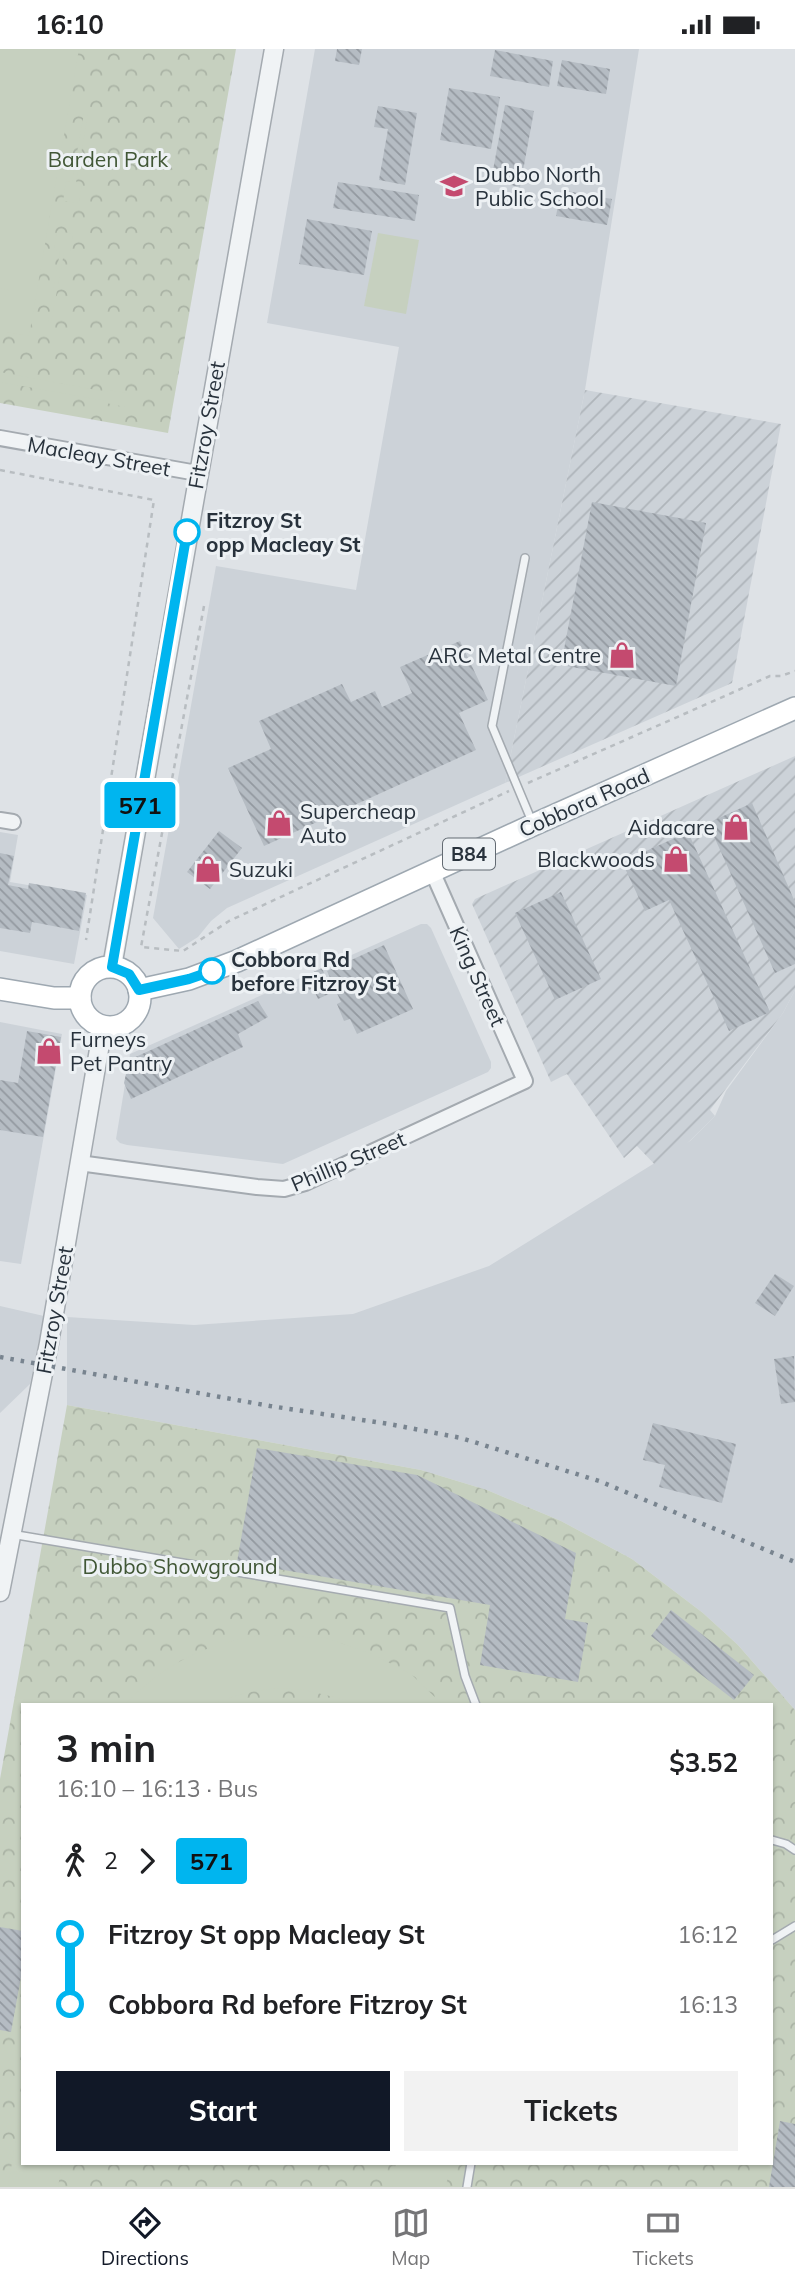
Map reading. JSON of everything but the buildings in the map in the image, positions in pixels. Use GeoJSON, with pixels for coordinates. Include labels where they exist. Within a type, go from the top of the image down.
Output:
{"type":"FeatureCollection","features":[{"type":"Feature","properties":{"kind":"main road","name":"Cobbora Road"},"geometry":{"type":"LineString","coordinates":[[139,990],[189,979],[237,961],[795,708]]}},
{"type":"Feature","properties":{"kind":"main road"},"geometry":{"type":"LineString","coordinates":[[112,967],[129,974],[139,990],[140,1000],[131,1018],[123,1024],[103,1027],[87,1016],[80,990],[89,975],[112,967]]}},
{"type":"Feature","properties":{"kind":"main road"},"geometry":{"type":"LineString","coordinates":[[0,989],[54,998],[80,998]]}},
{"type":"Feature","properties":{"kind":"street","name":"Fitzroy Street"},"geometry":{"type":"LineString","coordinates":[[112,967],[197,473],[274,49]]}},
{"type":"Feature","properties":{"kind":"street","name":"Macleay Street"},"geometry":{"type":"LineString","coordinates":[[0,438],[197,473]]}},
{"type":"Feature","properties":{"kind":"street","name":"King Street"},"geometry":{"type":"LineString","coordinates":[[432,871],[525,1081]]}},
{"type":"Feature","properties":{"kind":"street","name":"Fitzroy Street"},"geometry":{"type":"LineString","coordinates":[[0,1592],[5,1533],[49,1343],[103,1027]]}},
{"type":"Feature","properties":{"kind":"street","name":"Phillip Street"},"geometry":{"type":"LineString","coordinates":[[79,1163],[284,1189],[305,1183],[525,1081]]}},
{"type":"Feature","properties":{"kind":"lane"},"geometry":{"type":"LineString","coordinates":[[526,558],[492,726],[533,825]]}},
{"type":"Feature","properties":{"kind":"lane"},"geometry":{"type":"LineString","coordinates":[[5,1533],[450,1608],[465,1676],[475,1703]]}},
{"type":"Feature","properties":{"kind":"lane"},"geometry":{"type":"LineString","coordinates":[[773,1840],[795,1850]]}},
{"type":"Feature","properties":{"kind":"lane"},"geometry":{"type":"LineString","coordinates":[[773,1939],[795,1926]]}},
{"type":"Feature","properties":{"kind":"lane"},"geometry":{"type":"LineString","coordinates":[[467,2187],[471,2165]]}},
{"type":"Feature","properties":{"kind":"path"},"geometry":{"type":"LineString","coordinates":[[0,470],[154,500],[86,940]]}},
{"type":"Feature","properties":{"kind":"path"},"geometry":{"type":"LineString","coordinates":[[204,606],[141,947],[183,951],[229,921],[517,787],[770,676],[781,676],[795,671]]}},
{"type":"Feature","properties":{"kind":"shaded area"},"geometry":{"type":"Polygon","coordinates":[[[315,49],[639,49],[585,390],[505,783],[227,908],[211,921],[198,937],[179,949],[153,918],[216,566],[356,590],[399,347],[267,323],[315,49]]]}},
{"type":"Feature","properties":{"kind":"shaded area"},"geometry":{"type":"Polygon","coordinates":[[[585,390],[781,424],[732,683],[505,783],[585,390]]]}},
{"type":"Feature","properties":{"kind":"shaded area"},"geometry":{"type":"Polygon","coordinates":[[[795,756],[795,990],[783,1013],[710,1110],[715,1116],[660,1170],[637,1146],[624,1158],[567,1074],[551,1082],[472,904],[475,899],[795,756]]]}},
{"type":"Feature","properties":{"kind":"shaded area"},"geometry":{"type":"Polygon","coordinates":[[[0,832],[18,835],[10,882],[87,895],[74,964],[0,951],[0,832]]]}},
{"type":"Feature","properties":{"kind":"shaded area"},"geometry":{"type":"Polygon","coordinates":[[[421,924],[427,924],[431,928],[491,1062],[488,1072],[283,1164],[127,1145],[116,1139],[130,1054],[421,924]]]}},
{"type":"Feature","properties":{"kind":"shaded area"},"geometry":{"type":"Polygon","coordinates":[[[795,990],[795,1710],[738,1645],[703,1613],[632,1559],[561,1521],[487,1490],[421,1470],[67,1405],[67,1317],[194,1325],[353,1314],[489,1266],[690,1141],[715,1116],[726,1091],[783,1013],[795,990]]]}},
{"type":"Feature","properties":{"kind":"shaded area"},"geometry":{"type":"Polygon","coordinates":[[[0,1022],[62,1034],[21,1264],[0,1261],[0,1022]]]}},
{"type":"Feature","properties":{"kind":"shaded area"},"geometry":{"type":"Polygon","coordinates":[[[0,1306],[44,1316],[30,1384],[0,1413],[0,1306]]]}},
{"type":"Feature","properties":{"kind":"green space","name":"Barden Park"},"geometry":{"type":"Polygon","coordinates":[[[0,49],[236,49],[168,433],[0,403],[0,49]]]}},
{"type":"Feature","properties":{"kind":"green space"},"geometry":{"type":"Polygon","coordinates":[[[0,49],[79,49],[29,336],[5,332],[0,337],[0,304],[9,290],[0,288],[0,49]]]}},
{"type":"Feature","properties":{"kind":"green space"},"geometry":{"type":"Polygon","coordinates":[[[84,113],[88,114],[76,183],[82,184],[79,203],[63,201],[66,181],[72,182],[84,113]]]}},
{"type":"Feature","properties":{"kind":"green space"},"geometry":{"type":"Polygon","coordinates":[[[57,231],[73,234],[70,253],[64,253],[51,323],[48,322],[60,252],[54,250],[57,231]]]}},
{"type":"Feature","properties":{"kind":"green space"},"geometry":{"type":"Polygon","coordinates":[[[378,233],[419,240],[406,314],[364,306],[378,233]]]}},
{"type":"Feature","properties":{"kind":"green space"},"geometry":{"type":"Polygon","coordinates":[[[0,372],[107,392],[127,393],[125,407],[106,401],[0,382],[0,372]]]}},
{"type":"Feature","properties":{"kind":"green space","name":"Dubbo Showground"},"geometry":{"type":"Polygon","coordinates":[[[67,1405],[421,1470],[487,1490],[561,1521],[632,1559],[703,1613],[738,1645],[795,1710],[795,2187],[0,2187],[0,1779],[67,1405]]]}},
{"type":"Feature","properties":{"kind":"green space"},"geometry":{"type":"Polygon","coordinates":[[[261,1635],[326,1638],[372,1654],[411,1674],[441,1703],[352,1703],[305,1690],[277,1688],[248,1692],[214,1703],[126,1703],[155,1677],[186,1658],[240,1639],[261,1635]]]}},
{"type":"Feature","properties":{"kind":"green space"},"geometry":{"type":"Polygon","coordinates":[[[21,2106],[21,2165],[62,2165],[58,2187],[8,2187],[21,2106]]]}},
{"type":"Feature","properties":{"kind":"green space"},"geometry":{"type":"Polygon","coordinates":[[[396,2165],[450,2165],[446,2187],[392,2187],[396,2165]]]}},
{"type":"Feature","properties":{"kind":"railway"},"geometry":{"type":"LineString","coordinates":[[0,1357],[461,1438],[599,1481],[795,1562]]}},
{"type":"Feature","properties":{"kind":"bus line","name":"571"},"geometry":{"type":"LineString","coordinates":[[187,532],[112,967],[129,974],[139,990],[212,971]]}},
{"type":"Feature","properties":{"kind":"place","name":"Dubbo North Public School"},"geometry":{"type":"Point","coordinates":[454,186]}},
{"type":"Feature","properties":{"kind":"place","name":"Fitzroy St opp Macleay St"},"geometry":{"type":"Point","coordinates":[187,532]}},
{"type":"Feature","properties":{"kind":"place","name":"ARC Metal Centre"},"geometry":{"type":"Point","coordinates":[622,655]}},
{"type":"Feature","properties":{"kind":"place","name":"Supercheap Auto"},"geometry":{"type":"Point","coordinates":[279,823]}},
{"type":"Feature","properties":{"kind":"place","name":"Aidacare"},"geometry":{"type":"Point","coordinates":[736,827]}},
{"type":"Feature","properties":{"kind":"place","name":"Blackwoods"},"geometry":{"type":"Point","coordinates":[676,859]}},
{"type":"Feature","properties":{"kind":"place","name":"Suzuki"},"geometry":{"type":"Point","coordinates":[208,869]}},
{"type":"Feature","properties":{"kind":"place","name":"Cobbora Rd before Fitzroy St"},"geometry":{"type":"Point","coordinates":[212,971]}},
{"type":"Feature","properties":{"kind":"place","name":"Furneys Pet Pantry"},"geometry":{"type":"Point","coordinates":[49,1051]}}]}
